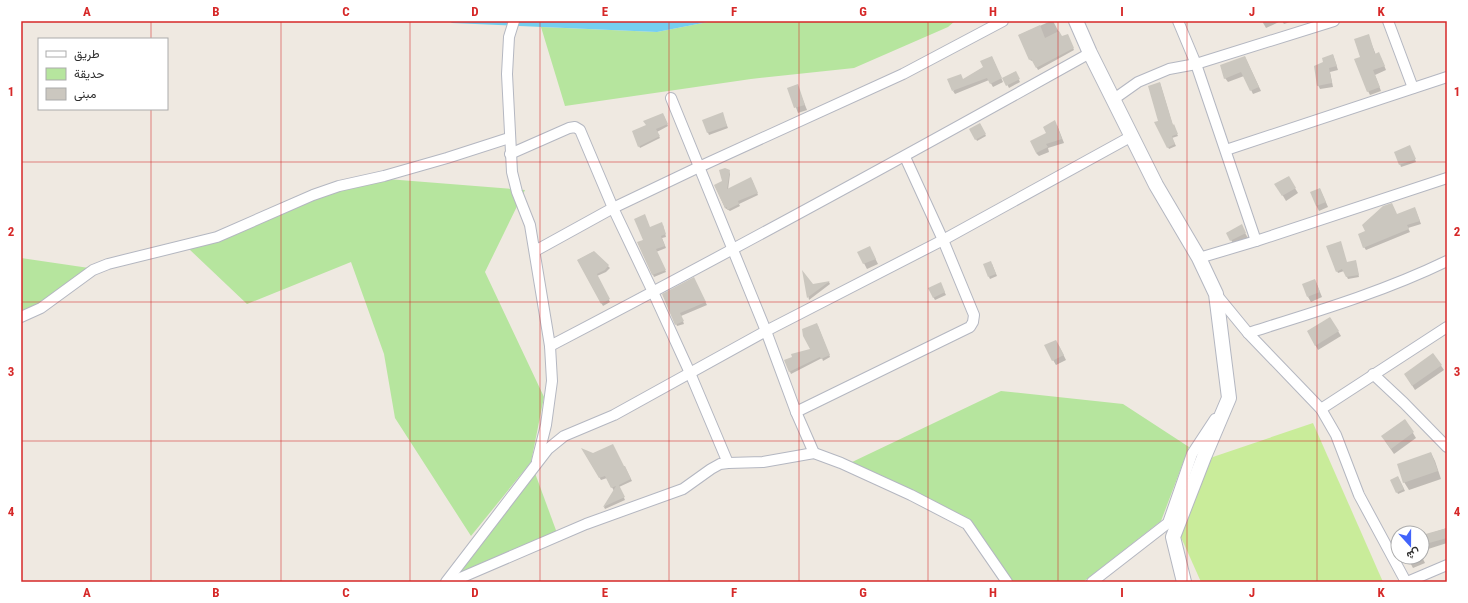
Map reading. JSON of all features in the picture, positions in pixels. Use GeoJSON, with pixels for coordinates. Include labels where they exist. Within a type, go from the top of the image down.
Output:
{"type":"FeatureCollection","features":[{"type":"Feature","properties":{"kind":"street"},"geometry":{"type":"LineString","coordinates":[[514,21],[509,36],[507,74],[510,154],[513,179],[530,225],[535,251],[550,346],[552,381],[546,425],[536,465]]}},
{"type":"Feature","properties":{"kind":"street"},"geometry":{"type":"LineString","coordinates":[[535,251],[613,208],[903,74],[1003,21]]}},
{"type":"Feature","properties":{"kind":"street"},"geometry":{"type":"LineString","coordinates":[[1076,21],[1090,53],[1156,185],[1199,258],[1216,294],[1248,333],[1321,409],[1336,435],[1359,495],[1406,582],[1447,565]]}},
{"type":"Feature","properties":{"kind":"street"},"geometry":{"type":"LineString","coordinates":[[1178,21],[1196,64],[1256,241]]}},
{"type":"Feature","properties":{"kind":"street"},"geometry":{"type":"LineString","coordinates":[[1114,99],[1138,82],[1156,74],[1196,64],[1334,21]]}},
{"type":"Feature","properties":{"kind":"street"},"geometry":{"type":"LineString","coordinates":[[1388,21],[1413,88]]}},
{"type":"Feature","properties":{"kind":"street"},"geometry":{"type":"LineString","coordinates":[[550,346],[733,250],[905,157],[1090,53]]}},
{"type":"Feature","properties":{"kind":"street"},"geometry":{"type":"LineString","coordinates":[[1226,150],[1447,77]]}},
{"type":"Feature","properties":{"kind":"street"},"geometry":{"type":"LineString","coordinates":[[671,98],[766,331],[796,412],[814,453]]}},
{"type":"Feature","properties":{"kind":"street"},"geometry":{"type":"LineString","coordinates":[[510,154],[575,127],[580,130],[613,208],[690,373],[728,463]]}},
{"type":"Feature","properties":{"kind":"street"},"geometry":{"type":"LineString","coordinates":[[446,582],[548,449],[564,436],[614,415],[766,331],[943,240],[1132,136]]}},
{"type":"Feature","properties":{"kind":"street"},"geometry":{"type":"LineString","coordinates":[[21,317],[41,308],[93,270],[108,264],[218,237],[339,186],[384,176],[448,158],[509,138]]}},
{"type":"Feature","properties":{"kind":"street"},"geometry":{"type":"LineString","coordinates":[[796,412],[970,327],[973,322],[974,315],[943,240],[905,157]]}},
{"type":"Feature","properties":{"kind":"street"},"geometry":{"type":"LineString","coordinates":[[1199,258],[1256,241],[1447,178]]}},
{"type":"Feature","properties":{"kind":"street"},"geometry":{"type":"LineString","coordinates":[[1248,333],[1350,301],[1419,275],[1447,261]]}},
{"type":"Feature","properties":{"kind":"street"},"geometry":{"type":"LineString","coordinates":[[1184,582],[1173,537],[1229,398],[1216,294]]}},
{"type":"Feature","properties":{"kind":"street"},"geometry":{"type":"LineString","coordinates":[[1321,409],[1447,327]]}},
{"type":"Feature","properties":{"kind":"street"},"geometry":{"type":"LineString","coordinates":[[1373,374],[1447,447]]}},
{"type":"Feature","properties":{"kind":"street"},"geometry":{"type":"LineString","coordinates":[[1092,582],[1168,523],[1192,454],[1229,398]]}},
{"type":"Feature","properties":{"kind":"street"},"geometry":{"type":"LineString","coordinates":[[451,582],[586,524],[683,489],[720,464],[762,462],[814,453],[841,463],[911,495],[967,524],[1007,582]]}},
{"type":"Feature","properties":{"kind":"green space"},"geometry":{"type":"Polygon","coordinates":[[[713,21],[955,21],[948,27],[854,68],[751,79],[565,106],[541,27],[657,32],[713,21]]]}},
{"type":"Feature","properties":{"kind":"green space"},"geometry":{"type":"Polygon","coordinates":[[[387,179],[525,190],[485,272],[544,397],[531,462],[471,536],[395,418],[384,354],[351,262],[247,304],[189,249],[228,237],[331,193],[387,179]]]}},
{"type":"Feature","properties":{"kind":"green space"},"geometry":{"type":"Polygon","coordinates":[[[21,258],[89,268],[40,304],[21,313],[21,258]]]}},
{"type":"Feature","properties":{"kind":"green space"},"geometry":{"type":"Polygon","coordinates":[[[1001,391],[1123,404],[1189,447],[1161,521],[1083,582],[1012,582],[970,520],[850,463],[1001,391]]]}},
{"type":"Feature","properties":{"kind":"green space"},"geometry":{"type":"Polygon","coordinates":[[[1313,423],[1383,582],[1201,582],[1176,526],[1207,459],[1313,423]]]}},
{"type":"Feature","properties":{"kind":"green space"},"geometry":{"type":"Polygon","coordinates":[[[535,473],[557,533],[459,573],[535,473]]]}},
{"type":"Feature","properties":{"kind":"water"},"geometry":{"type":"Polygon","coordinates":[[[449,21],[713,21],[657,32],[452,23],[449,21]]]}},
{"type":"Feature","properties":{"kind":"building"},"geometry":{"type":"Polygon","coordinates":[[[1040,25],[1045,38],[1059,31],[1062,36],[1068,34],[1074,48],[1036,68],[1031,59],[1029,60],[1018,35],[1040,25]]]}},
{"type":"Feature","properties":{"kind":"building"},"geometry":{"type":"Polygon","coordinates":[[[1369,34],[1375,54],[1379,52],[1385,66],[1373,70],[1380,87],[1367,92],[1354,59],[1360,57],[1354,39],[1369,34]]]}},
{"type":"Feature","properties":{"kind":"building"},"geometry":{"type":"Polygon","coordinates":[[[1333,54],[1337,66],[1329,68],[1332,83],[1317,86],[1314,66],[1323,62],[1322,58],[1333,54]]]}},
{"type":"Feature","properties":{"kind":"building"},"geometry":{"type":"Polygon","coordinates":[[[992,56],[1002,78],[990,84],[987,78],[952,91],[947,79],[961,74],[963,79],[983,67],[980,61],[992,56]]]}},
{"type":"Feature","properties":{"kind":"building"},"geometry":{"type":"Polygon","coordinates":[[[1245,56],[1259,87],[1250,91],[1241,72],[1224,79],[1220,65],[1245,56]]]}},
{"type":"Feature","properties":{"kind":"building"},"geometry":{"type":"Polygon","coordinates":[[[1016,71],[1020,79],[1006,86],[1002,78],[1016,71]]]}},
{"type":"Feature","properties":{"kind":"building"},"geometry":{"type":"Polygon","coordinates":[[[1160,82],[1173,125],[1174,124],[1178,134],[1172,136],[1175,144],[1167,148],[1154,122],[1158,121],[1148,86],[1160,82]]]}},
{"type":"Feature","properties":{"kind":"building"},"geometry":{"type":"Polygon","coordinates":[[[798,84],[805,105],[794,108],[787,88],[798,84]]]}},
{"type":"Feature","properties":{"kind":"building"},"geometry":{"type":"Polygon","coordinates":[[[723,112],[727,126],[707,133],[702,120],[723,112]]]}},
{"type":"Feature","properties":{"kind":"building"},"geometry":{"type":"Polygon","coordinates":[[[663,113],[668,124],[656,129],[660,136],[638,147],[632,131],[646,125],[643,121],[663,113]]]}},
{"type":"Feature","properties":{"kind":"building"},"geometry":{"type":"Polygon","coordinates":[[[1055,120],[1062,139],[1046,144],[1048,147],[1036,153],[1030,141],[1046,133],[1043,127],[1055,120]]]}},
{"type":"Feature","properties":{"kind":"building"},"geometry":{"type":"Polygon","coordinates":[[[980,123],[986,134],[975,140],[969,129],[980,123]]]}},
{"type":"Feature","properties":{"kind":"building"},"geometry":{"type":"Polygon","coordinates":[[[1410,145],[1416,159],[1399,165],[1394,152],[1410,145]]]}},
{"type":"Feature","properties":{"kind":"building"},"geometry":{"type":"Polygon","coordinates":[[[725,168],[730,170],[727,189],[751,177],[758,193],[738,201],[739,204],[727,210],[727,207],[725,208],[714,185],[722,181],[719,170],[725,168]]]}},
{"type":"Feature","properties":{"kind":"building"},"geometry":{"type":"Polygon","coordinates":[[[1289,176],[1296,188],[1282,196],[1274,184],[1289,176]]]}},
{"type":"Feature","properties":{"kind":"building"},"geometry":{"type":"Polygon","coordinates":[[[1320,188],[1326,202],[1316,206],[1310,192],[1320,188]]]}},
{"type":"Feature","properties":{"kind":"building"},"geometry":{"type":"Polygon","coordinates":[[[1392,203],[1397,214],[1415,207],[1420,221],[1407,225],[1409,229],[1363,248],[1358,234],[1365,231],[1362,225],[1383,206],[1392,203]]]}},
{"type":"Feature","properties":{"kind":"building"},"geometry":{"type":"Polygon","coordinates":[[[645,214],[650,227],[662,222],[666,234],[661,236],[665,246],[656,249],[666,270],[652,275],[637,242],[643,240],[634,219],[645,214]]]}},
{"type":"Feature","properties":{"kind":"building"},"geometry":{"type":"Polygon","coordinates":[[[1242,224],[1246,233],[1230,241],[1226,233],[1242,224]]]}},
{"type":"Feature","properties":{"kind":"building"},"geometry":{"type":"Polygon","coordinates":[[[1341,241],[1347,262],[1356,260],[1359,275],[1346,277],[1342,269],[1336,272],[1326,246],[1341,241]]]}},
{"type":"Feature","properties":{"kind":"building"},"geometry":{"type":"Polygon","coordinates":[[[870,246],[876,259],[863,264],[857,252],[870,246]]]}},
{"type":"Feature","properties":{"kind":"building"},"geometry":{"type":"Polygon","coordinates":[[[594,251],[609,265],[605,270],[597,274],[610,299],[601,304],[577,260],[594,251]]]}},
{"type":"Feature","properties":{"kind":"building"},"geometry":{"type":"Polygon","coordinates":[[[991,261],[996,274],[988,277],[983,264],[991,261]]]}},
{"type":"Feature","properties":{"kind":"building"},"geometry":{"type":"Polygon","coordinates":[[[802,270],[813,284],[830,281],[807,298],[802,270]]]}},
{"type":"Feature","properties":{"kind":"building"},"geometry":{"type":"Polygon","coordinates":[[[694,277],[706,302],[680,313],[684,321],[675,325],[662,294],[694,277]]]}},
{"type":"Feature","properties":{"kind":"building"},"geometry":{"type":"Polygon","coordinates":[[[1315,279],[1320,292],[1307,297],[1302,284],[1315,279]]]}},
{"type":"Feature","properties":{"kind":"building"},"geometry":{"type":"Polygon","coordinates":[[[941,282],[945,292],[933,298],[928,288],[941,282]]]}},
{"type":"Feature","properties":{"kind":"building"},"geometry":{"type":"Polygon","coordinates":[[[1330,317],[1339,331],[1315,346],[1307,331],[1330,317]]]}},
{"type":"Feature","properties":{"kind":"building"},"geometry":{"type":"Polygon","coordinates":[[[817,323],[830,355],[821,359],[820,357],[789,372],[784,360],[792,357],[791,354],[810,349],[803,336],[802,329],[817,323]]]}},
{"type":"Feature","properties":{"kind":"building"},"geometry":{"type":"Polygon","coordinates":[[[1056,340],[1064,355],[1052,361],[1044,345],[1056,340]]]}},
{"type":"Feature","properties":{"kind":"building"},"geometry":{"type":"Polygon","coordinates":[[[1433,353],[1442,365],[1412,386],[1404,374],[1433,353]]]}},
{"type":"Feature","properties":{"kind":"building"},"geometry":{"type":"Polygon","coordinates":[[[1405,419],[1414,432],[1391,449],[1381,436],[1405,419]]]}},
{"type":"Feature","properties":{"kind":"building"},"geometry":{"type":"Polygon","coordinates":[[[613,444],[631,479],[619,485],[625,497],[603,507],[616,486],[611,488],[605,476],[599,478],[581,448],[593,453],[613,444]]]}},
{"type":"Feature","properties":{"kind":"building"},"geometry":{"type":"Polygon","coordinates":[[[1431,452],[1438,471],[1403,483],[1397,464],[1431,452]]]}},
{"type":"Feature","properties":{"kind":"building"},"geometry":{"type":"Polygon","coordinates":[[[1398,476],[1404,489],[1396,493],[1390,480],[1398,476]]]}},
{"type":"Feature","properties":{"kind":"building"},"geometry":{"type":"Polygon","coordinates":[[[1447,528],[1447,538],[1430,543],[1430,533],[1447,528]]]}}]}
